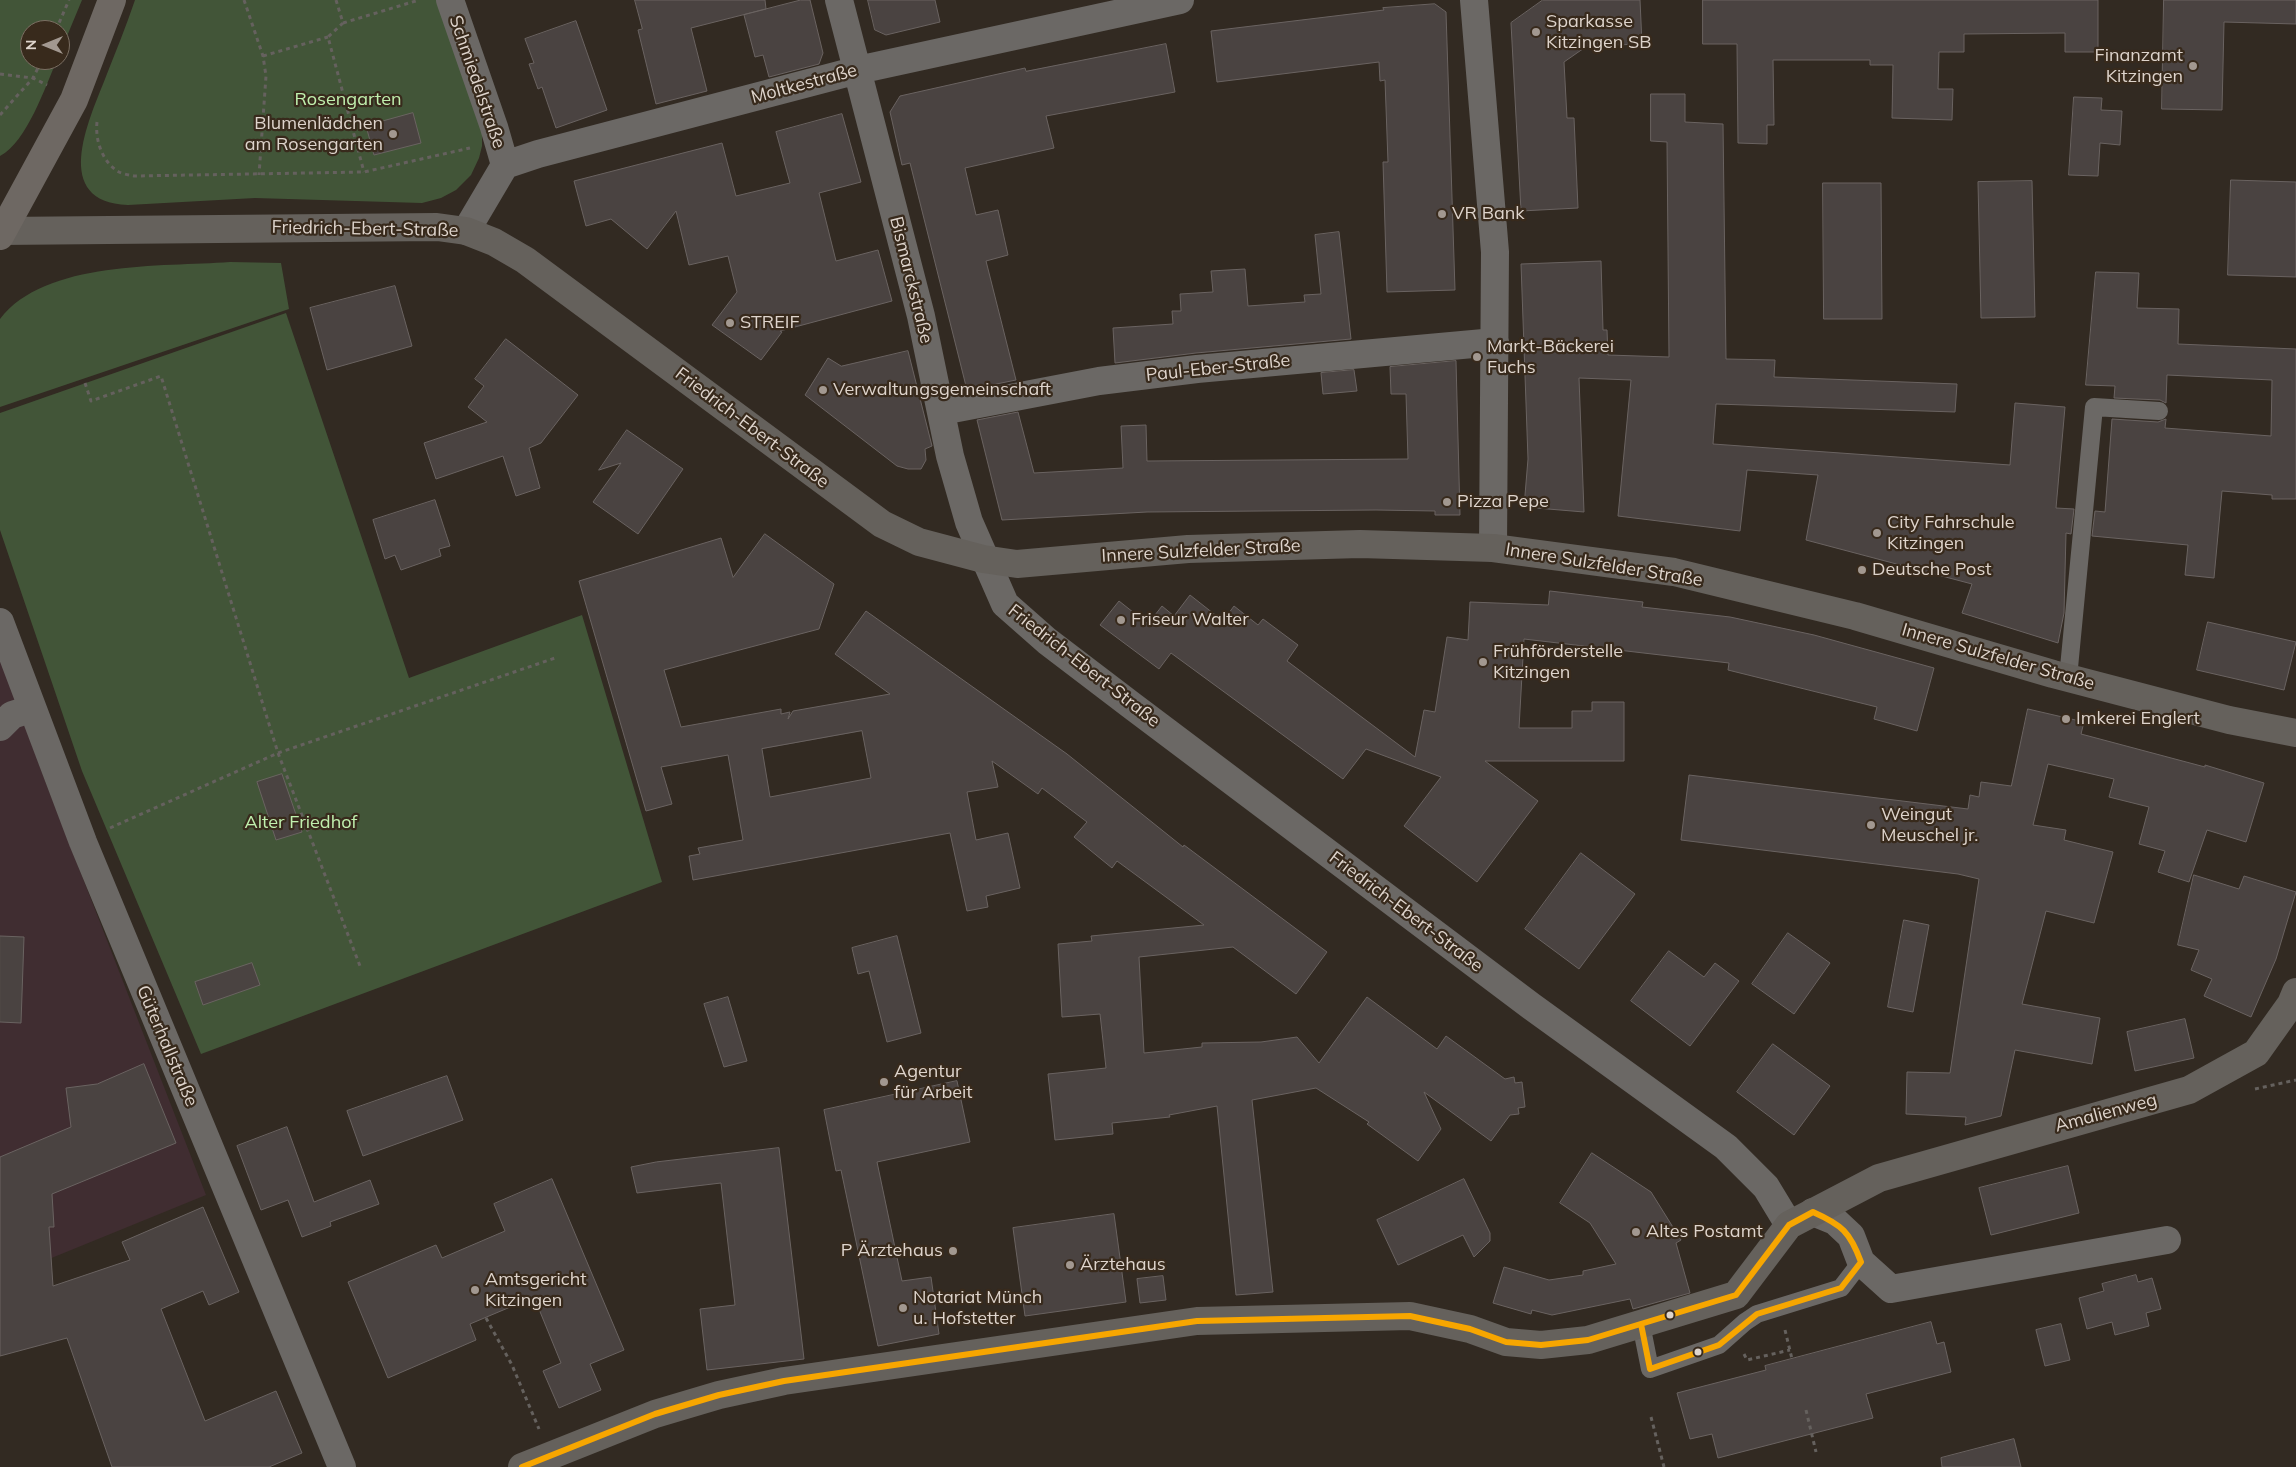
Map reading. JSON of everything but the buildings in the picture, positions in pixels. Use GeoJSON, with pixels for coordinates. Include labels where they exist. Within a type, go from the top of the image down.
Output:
{"type":"FeatureCollection","features":[{"type":"Feature","properties":{"kind":"main road"},"geometry":{"type":"LineString","coordinates":[[1,233],[74,100],[112,0]]}},
{"type":"Feature","properties":{"kind":"street","name":"Schmiedelstraße"},"geometry":{"type":"LineString","coordinates":[[450,0],[494,127],[505,165]]}},
{"type":"Feature","properties":{"kind":"street","name":"Bismarckstraße"},"geometry":{"type":"LineString","coordinates":[[839,0],[921,316],[950,456],[968,522],[984,559]]}},
{"type":"Feature","properties":{"kind":"street","name":"Moltkestraße"},"geometry":{"type":"LineString","coordinates":[[505,165],[858,70],[1135,4],[1180,0]]}},
{"type":"Feature","properties":{"kind":"street"},"geometry":{"type":"LineString","coordinates":[[1474,0],[1495,252],[1493,548]]}},
{"type":"Feature","properties":{"kind":"street"},"geometry":{"type":"LineString","coordinates":[[466,230],[505,165]]}},
{"type":"Feature","properties":{"kind":"street","name":"Friedrich-Ebert-Straße"},"geometry":{"type":"LineString","coordinates":[[1,233],[298,227],[437,227],[466,230],[494,242],[525,260],[882,524],[918,542],[984,559],[1005,604],[1047,641],[1515,994],[1726,1148],[1766,1186],[1788,1225]]}},
{"type":"Feature","properties":{"kind":"street","name":"Paul-Eber-Straße"},"geometry":{"type":"LineString","coordinates":[[942,411],[1109,380],[1197,369],[1495,342]]}},
{"type":"Feature","properties":{"kind":"street","name":"Innere Sulzfelder Straße"},"geometry":{"type":"LineString","coordinates":[[984,559],[1018,564],[1188,549],[1360,544],[1493,548],[1674,572],[1855,616],[2068,678],[2229,720],[2296,733]]}},
{"type":"Feature","properties":{"kind":"street","name":"Güterhallstraße"},"geometry":{"type":"LineString","coordinates":[[0,622],[83,842],[342,1467]]}},
{"type":"Feature","properties":{"kind":"street"},"geometry":{"type":"LineString","coordinates":[[0,727],[12,715],[31,708]]}},
{"type":"Feature","properties":{"kind":"street","name":"Amalienweg"},"geometry":{"type":"LineString","coordinates":[[1788,1225],[1879,1178],[2190,1090],[2256,1053],[2291,1004],[2296,992]]}},
{"type":"Feature","properties":{"kind":"street"},"geometry":{"type":"LineString","coordinates":[[1813,1212],[1835,1221],[1851,1236],[1861,1262],[1891,1289],[2167,1240]]}},
{"type":"Feature","properties":{"kind":"street"},"geometry":{"type":"LineString","coordinates":[[522,1467],[655,1414],[719,1395],[784,1381],[1197,1320],[1410,1316],[1470,1329],[1506,1342],[1541,1345],[1588,1340],[1736,1295],[1788,1225]]}},
{"type":"Feature","properties":{"kind":"lane"},"geometry":{"type":"LineString","coordinates":[[2068,678],[2094,407],[2159,411]]}},
{"type":"Feature","properties":{"kind":"lane"},"geometry":{"type":"LineString","coordinates":[[1641,1324],[1650,1369],[1720,1345],[1756,1314],[1841,1288],[1861,1262]]}},
{"type":"Feature","properties":{"kind":"lane"},"geometry":{"type":"LineString","coordinates":[[1736,1295],[1745,1322]]}},
{"type":"Feature","properties":{"kind":"path"},"geometry":{"type":"LineString","coordinates":[[60,20],[69,0]]}},
{"type":"Feature","properties":{"kind":"path"},"geometry":{"type":"LineString","coordinates":[[244,0],[264,56],[266,76],[259,175]]}},
{"type":"Feature","properties":{"kind":"path"},"geometry":{"type":"LineString","coordinates":[[336,0],[343,23]]}},
{"type":"Feature","properties":{"kind":"path"},"geometry":{"type":"LineString","coordinates":[[264,56],[328,37],[343,23],[419,0]]}},
{"type":"Feature","properties":{"kind":"path"},"geometry":{"type":"LineString","coordinates":[[328,37],[364,172]]}},
{"type":"Feature","properties":{"kind":"path"},"geometry":{"type":"LineString","coordinates":[[0,114],[33,78],[37,70]]}},
{"type":"Feature","properties":{"kind":"path"},"geometry":{"type":"LineString","coordinates":[[98,118],[98,142],[105,159],[119,172],[134,176],[364,172],[478,146]]}},
{"type":"Feature","properties":{"kind":"path"},"geometry":{"type":"LineString","coordinates":[[85,383],[91,400],[162,376],[278,753],[360,966]]}},
{"type":"Feature","properties":{"kind":"path"},"geometry":{"type":"LineString","coordinates":[[83,842],[278,753],[555,658]]}},
{"type":"Feature","properties":{"kind":"path"},"geometry":{"type":"LineString","coordinates":[[486,1318],[512,1365],[550,1455]]}},
{"type":"Feature","properties":{"kind":"path"},"geometry":{"type":"LineString","coordinates":[[1786,1336],[1792,1359]]}},
{"type":"Feature","properties":{"kind":"path"},"geometry":{"type":"LineString","coordinates":[[1747,1360],[1790,1350]]}},
{"type":"Feature","properties":{"kind":"path"},"geometry":{"type":"LineString","coordinates":[[1806,1410],[1816,1452]]}},
{"type":"Feature","properties":{"kind":"path"},"geometry":{"type":"LineString","coordinates":[[1651,1417],[1664,1467]]}},
{"type":"Feature","properties":{"kind":"shaded area"},"geometry":{"type":"Polygon","coordinates":[[[0,657],[47,786],[206,1195],[0,1279],[0,657]]]}},
{"type":"Feature","properties":{"kind":"green space"},"geometry":{"type":"Polygon","coordinates":[[[0,0],[82,0],[70,29],[70,20],[20,20],[20,70],[53,70],[27,127],[10,149],[0,156],[0,0]]]}},
{"type":"Feature","properties":{"kind":"green space","name":"Rosengarten"},"geometry":{"type":"Polygon","coordinates":[[[135,0],[437,0],[482,132],[482,146],[479,158],[471,175],[456,190],[441,198],[422,203],[255,198],[128,205],[104,200],[90,190],[82,175],[81,157],[91,116],[135,0]]]}},
{"type":"Feature","properties":{"kind":"green space"},"geometry":{"type":"Polygon","coordinates":[[[230,262],[281,263],[289,309],[0,407],[0,319],[20,300],[45,286],[75,276],[106,270],[230,262]]]}},
{"type":"Feature","properties":{"kind":"green space","name":"Alter Friedhof"},"geometry":{"type":"Polygon","coordinates":[[[286,313],[409,678],[582,615],[662,882],[201,1054],[82,771],[0,530],[0,413],[286,313]]]}},
{"type":"Feature","properties":{"kind":"transit line"},"geometry":{"type":"LineString","coordinates":[[522,1467],[655,1414],[719,1395],[784,1381],[1197,1321],[1410,1316],[1470,1329],[1506,1342],[1541,1345],[1588,1340],[1736,1295],[1789,1225],[1813,1212],[1831,1221],[1849,1236],[1861,1262],[1841,1288],[1757,1314],[1719,1345],[1650,1369],[1641,1324]]}},
{"type":"Feature","properties":{"kind":"place","name":"Sparkasse Kitzingen SB"},"geometry":{"type":"Point","coordinates":[1536,32]}},
{"type":"Feature","properties":{"kind":"place","name":"Finanzamt Kitzingen"},"geometry":{"type":"Point","coordinates":[2193,66]}},
{"type":"Feature","properties":{"kind":"place","name":"Blumenlädchen am Rosengarten"},"geometry":{"type":"Point","coordinates":[393,134]}},
{"type":"Feature","properties":{"kind":"place","name":"VR Bank"},"geometry":{"type":"Point","coordinates":[1442,214]}},
{"type":"Feature","properties":{"kind":"place","name":"STREIF"},"geometry":{"type":"Point","coordinates":[730,323]}},
{"type":"Feature","properties":{"kind":"place","name":"Markt-Bäckerei Fuchs"},"geometry":{"type":"Point","coordinates":[1477,357]}},
{"type":"Feature","properties":{"kind":"place","name":"Verwaltungsgemeinschaft"},"geometry":{"type":"Point","coordinates":[823,390]}},
{"type":"Feature","properties":{"kind":"place","name":"Pizza Pepe"},"geometry":{"type":"Point","coordinates":[1447,502]}},
{"type":"Feature","properties":{"kind":"place","name":"City Fahrschule Kitzingen"},"geometry":{"type":"Point","coordinates":[1877,533]}},
{"type":"Feature","properties":{"kind":"place","name":"Deutsche Post"},"geometry":{"type":"Point","coordinates":[1862,570]}},
{"type":"Feature","properties":{"kind":"place","name":"Friseur Walter"},"geometry":{"type":"Point","coordinates":[1121,620]}},
{"type":"Feature","properties":{"kind":"place","name":"Frühförderstelle Kitzingen"},"geometry":{"type":"Point","coordinates":[1483,662]}},
{"type":"Feature","properties":{"kind":"place","name":"Imkerei Englert"},"geometry":{"type":"Point","coordinates":[2066,719]}},
{"type":"Feature","properties":{"kind":"place","name":"Weingut Meuschel jr."},"geometry":{"type":"Point","coordinates":[1871,825]}},
{"type":"Feature","properties":{"kind":"place","name":"Agentur für Arbeit"},"geometry":{"type":"Point","coordinates":[884,1082]}},
{"type":"Feature","properties":{"kind":"place","name":"Altes Postamt"},"geometry":{"type":"Point","coordinates":[1636,1232]}},
{"type":"Feature","properties":{"kind":"place","name":"P Ärztehaus"},"geometry":{"type":"Point","coordinates":[953,1251]}},
{"type":"Feature","properties":{"kind":"place","name":"Ärztehaus"},"geometry":{"type":"Point","coordinates":[1070,1265]}},
{"type":"Feature","properties":{"kind":"place","name":"Amtsgericht Kitzingen"},"geometry":{"type":"Point","coordinates":[475,1290]}},
{"type":"Feature","properties":{"kind":"place","name":"Notariat Münch u. Hofstetter"},"geometry":{"type":"Point","coordinates":[903,1308]}}]}
